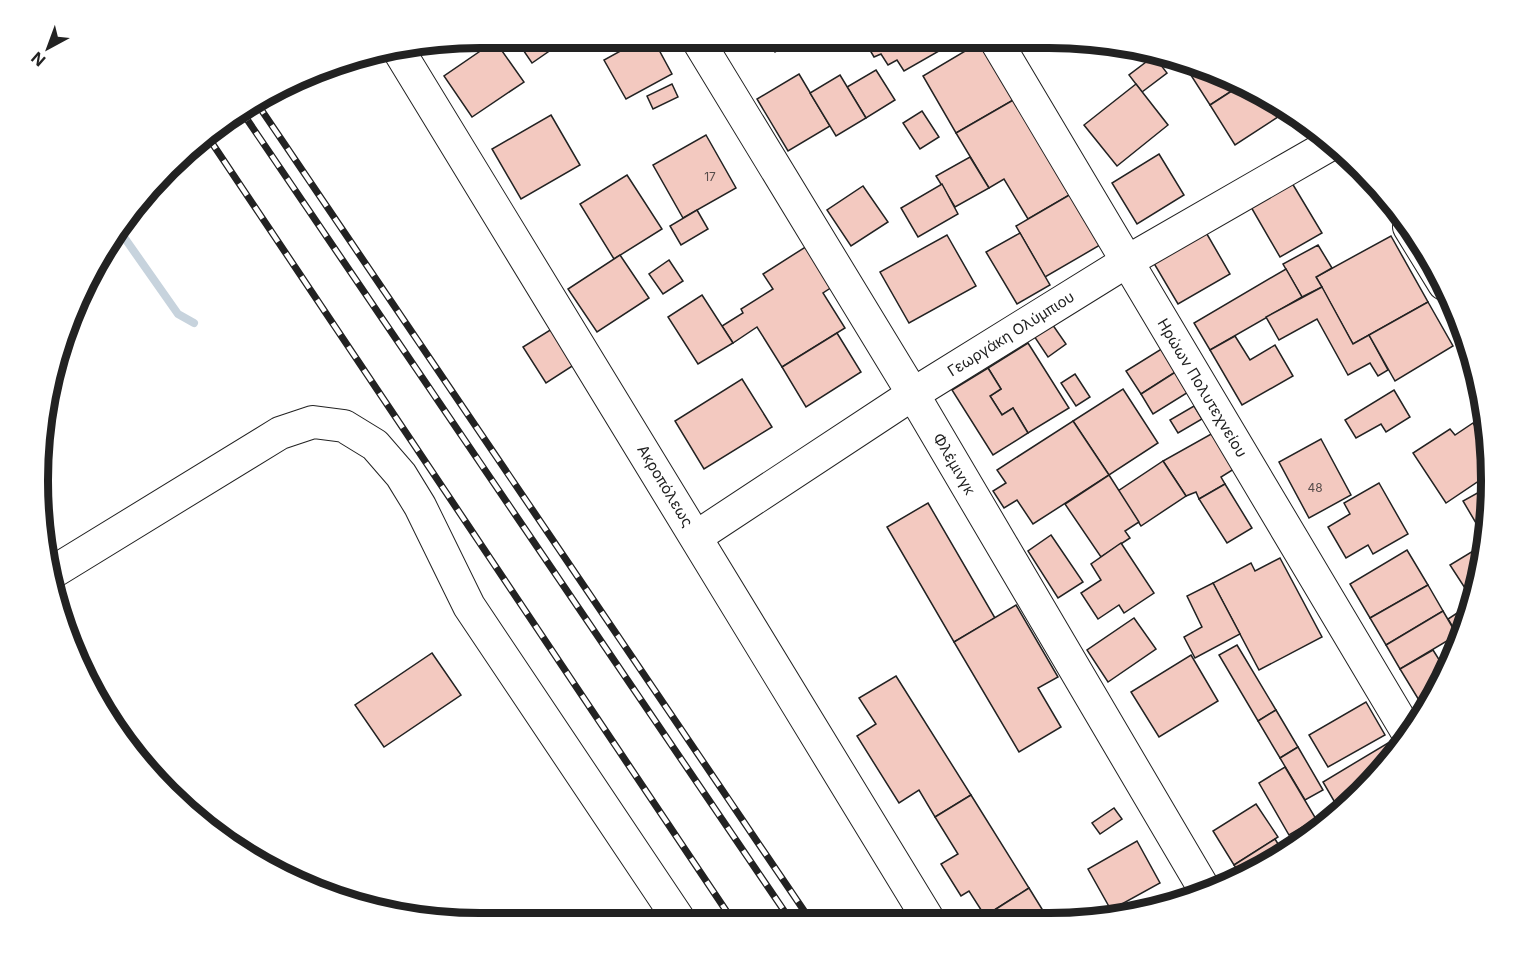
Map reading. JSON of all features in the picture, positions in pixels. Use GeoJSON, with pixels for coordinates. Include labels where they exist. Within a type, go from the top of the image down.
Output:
{"type":"FeatureCollection","features":[{"type":"Feature","properties":{"kind":"street","name":"Φλέμινγκ"},"geometry":{"type":"LineString","coordinates":[[702,48],[913,394],[1202,885]]}},
{"type":"Feature","properties":{"kind":"street","name":"Ηρώων Πολυτεχνείου"},"geometry":{"type":"LineString","coordinates":[[1000,48],[1404,727]]}},
{"type":"Feature","properties":{"kind":"street","name":"Ακροπόλεως"},"geometry":{"type":"LineString","coordinates":[[402,55],[925,913]]}},
{"type":"Feature","properties":{"kind":"street","name":"Γεωργάκη Ολύμπιου"},"geometry":{"type":"LineString","coordinates":[[696,537],[913,394],[1126,262],[1325,148]]}},
{"type":"Feature","properties":{"kind":"street"},"geometry":{"type":"LineString","coordinates":[[57,570],[280,433],[313,422],[344,426],[375,445],[401,475],[420,506],[469,606],[675,913]]}},
{"type":"Feature","properties":{"kind":"building"},"geometry":{"type":"Polygon","coordinates":[[[485,48],[500,48],[524,82],[472,117],[444,76],[485,48]]]}},
{"type":"Feature","properties":{"kind":"building"},"geometry":{"type":"Polygon","coordinates":[[[522,48],[554,48],[532,63],[522,48]]]}},
{"type":"Feature","properties":{"kind":"building"},"geometry":{"type":"Polygon","coordinates":[[[626,48],[658,48],[672,74],[626,99],[604,60],[626,48]]]}},
{"type":"Feature","properties":{"kind":"building"},"geometry":{"type":"Polygon","coordinates":[[[869,48],[944,48],[904,71],[897,60],[888,65],[881,54],[874,57],[869,48]]]}},
{"type":"Feature","properties":{"kind":"building"},"geometry":{"type":"Polygon","coordinates":[[[970,48],[986,48],[1015,99],[956,133],[923,76],[970,48]]]}},
{"type":"Feature","properties":{"kind":"building"},"geometry":{"type":"Polygon","coordinates":[[[1149,60],[1159,63],[1167,73],[1142,92],[1129,75],[1149,60]]]}},
{"type":"Feature","properties":{"kind":"building"},"geometry":{"type":"Polygon","coordinates":[[[876,70],[895,100],[866,118],[847,87],[876,70]]]}},
{"type":"Feature","properties":{"kind":"building"},"geometry":{"type":"Polygon","coordinates":[[[1188,71],[1233,90],[1210,105],[1188,71]]]}},
{"type":"Feature","properties":{"kind":"building"},"geometry":{"type":"Polygon","coordinates":[[[799,74],[830,126],[788,151],[757,99],[799,74]]]}},
{"type":"Feature","properties":{"kind":"building"},"geometry":{"type":"Polygon","coordinates":[[[840,75],[866,118],[836,136],[810,93],[840,75]]]}},
{"type":"Feature","properties":{"kind":"building"},"geometry":{"type":"Polygon","coordinates":[[[672,84],[678,97],[653,109],[647,96],[672,84]]]}},
{"type":"Feature","properties":{"kind":"building"},"geometry":{"type":"Polygon","coordinates":[[[1136,84],[1168,125],[1117,166],[1084,125],[1136,84]]]}},
{"type":"Feature","properties":{"kind":"building"},"geometry":{"type":"Polygon","coordinates":[[[1233,90],[1280,116],[1235,145],[1210,105],[1233,90]]]}},
{"type":"Feature","properties":{"kind":"building"},"geometry":{"type":"Polygon","coordinates":[[[1015,99],[1071,194],[1028,219],[1004,179],[989,188],[956,133],[1015,99]]]}},
{"type":"Feature","properties":{"kind":"building"},"geometry":{"type":"Polygon","coordinates":[[[922,111],[939,137],[920,149],[903,123],[922,111]]]}},
{"type":"Feature","properties":{"kind":"building"},"geometry":{"type":"Polygon","coordinates":[[[551,115],[580,165],[521,199],[492,149],[551,115]]]}},
{"type":"Feature","properties":{"kind":"building"},"geometry":{"type":"Polygon","coordinates":[[[706,135],[736,188],[683,218],[653,165],[706,135]]]}},
{"type":"Feature","properties":{"kind":"building"},"geometry":{"type":"Polygon","coordinates":[[[1159,154],[1184,195],[1137,224],[1112,183],[1159,154]]]}},
{"type":"Feature","properties":{"kind":"building"},"geometry":{"type":"Polygon","coordinates":[[[970,157],[989,188],[955,207],[936,176],[970,157]]]}},
{"type":"Feature","properties":{"kind":"building"},"geometry":{"type":"Polygon","coordinates":[[[627,175],[662,229],[614,259],[580,204],[627,175]]]}},
{"type":"Feature","properties":{"kind":"building"},"geometry":{"type":"Polygon","coordinates":[[[1292,183],[1322,233],[1280,257],[1251,207],[1292,183]]]}},
{"type":"Feature","properties":{"kind":"building"},"geometry":{"type":"Polygon","coordinates":[[[942,184],[958,214],[918,237],[901,208],[942,184]]]}},
{"type":"Feature","properties":{"kind":"building"},"geometry":{"type":"Polygon","coordinates":[[[863,186],[888,222],[851,246],[827,210],[863,186]]]}},
{"type":"Feature","properties":{"kind":"building"},"geometry":{"type":"Polygon","coordinates":[[[1071,194],[1100,245],[1045,277],[1016,226],[1071,194]]]}},
{"type":"Feature","properties":{"kind":"building"},"geometry":{"type":"Polygon","coordinates":[[[697,210],[708,229],[681,245],[670,226],[697,210]]]}},
{"type":"Feature","properties":{"kind":"building"},"geometry":{"type":"Polygon","coordinates":[[[1204,229],[1230,274],[1178,304],[1152,260],[1204,229]]]}},
{"type":"Feature","properties":{"kind":"building"},"geometry":{"type":"Polygon","coordinates":[[[1020,233],[1050,285],[1017,304],[986,252],[1020,233]]]}},
{"type":"Feature","properties":{"kind":"building"},"geometry":{"type":"Polygon","coordinates":[[[947,235],[976,286],[909,323],[880,272],[947,235]]]}},
{"type":"Feature","properties":{"kind":"building"},"geometry":{"type":"Polygon","coordinates":[[[1391,236],[1428,302],[1353,344],[1316,277],[1391,236]]]}},
{"type":"Feature","properties":{"kind":"building"},"geometry":{"type":"Polygon","coordinates":[[[1318,245],[1332,268],[1316,277],[1322,287],[1302,297],[1283,264],[1318,245]]]}},
{"type":"Feature","properties":{"kind":"building"},"geometry":{"type":"Polygon","coordinates":[[[807,246],[832,287],[823,293],[845,328],[782,367],[757,327],[733,343],[722,326],[743,313],[741,309],[773,289],[763,274],[807,246]]]}},
{"type":"Feature","properties":{"kind":"building"},"geometry":{"type":"Polygon","coordinates":[[[620,255],[649,298],[597,332],[568,289],[620,255]]]}},
{"type":"Feature","properties":{"kind":"building"},"geometry":{"type":"Polygon","coordinates":[[[669,260],[683,281],[663,294],[649,274],[669,260]]]}},
{"type":"Feature","properties":{"kind":"building"},"geometry":{"type":"Polygon","coordinates":[[[1286,269],[1302,297],[1210,350],[1194,323],[1286,269]]]}},
{"type":"Feature","properties":{"kind":"building"},"geometry":{"type":"Polygon","coordinates":[[[1322,287],[1353,344],[1369,335],[1388,370],[1378,376],[1370,363],[1348,375],[1317,319],[1279,340],[1266,317],[1322,287]]]}},
{"type":"Feature","properties":{"kind":"building"},"geometry":{"type":"Polygon","coordinates":[[[702,295],[733,343],[698,364],[668,317],[702,295]]]}},
{"type":"Feature","properties":{"kind":"building"},"geometry":{"type":"Polygon","coordinates":[[[1428,302],[1453,346],[1395,381],[1369,335],[1428,302]]]}},
{"type":"Feature","properties":{"kind":"building"},"geometry":{"type":"Polygon","coordinates":[[[1050,321],[1066,344],[1048,357],[1032,333],[1050,321]]]}},
{"type":"Feature","properties":{"kind":"building"},"geometry":{"type":"Polygon","coordinates":[[[555,327],[577,363],[546,383],[523,347],[555,327]]]}},
{"type":"Feature","properties":{"kind":"building"},"geometry":{"type":"Polygon","coordinates":[[[837,333],[861,372],[806,407],[782,367],[837,333]]]}},
{"type":"Feature","properties":{"kind":"building"},"geometry":{"type":"Polygon","coordinates":[[[1235,336],[1250,360],[1275,345],[1293,376],[1242,405],[1210,350],[1235,336]]]}},
{"type":"Feature","properties":{"kind":"building"},"geometry":{"type":"Polygon","coordinates":[[[1028,343],[1069,408],[1028,433],[1013,408],[1002,415],[990,396],[1001,389],[988,368],[1028,343]]]}},
{"type":"Feature","properties":{"kind":"building"},"geometry":{"type":"Polygon","coordinates":[[[1163,348],[1177,371],[1141,394],[1126,371],[1163,348]]]}},
{"type":"Feature","properties":{"kind":"building"},"geometry":{"type":"Polygon","coordinates":[[[988,368],[1001,389],[990,396],[1002,415],[1013,408],[1028,433],[993,455],[952,390],[988,368]]]}},
{"type":"Feature","properties":{"kind":"building"},"geometry":{"type":"Polygon","coordinates":[[[1177,371],[1190,391],[1153,414],[1141,394],[1177,371]]]}},
{"type":"Feature","properties":{"kind":"building"},"geometry":{"type":"Polygon","coordinates":[[[1075,374],[1090,397],[1076,406],[1061,383],[1075,374]]]}},
{"type":"Feature","properties":{"kind":"building"},"geometry":{"type":"Polygon","coordinates":[[[742,379],[772,427],[704,469],[675,421],[742,379]]]}},
{"type":"Feature","properties":{"kind":"building"},"geometry":{"type":"Polygon","coordinates":[[[1123,389],[1158,443],[1109,475],[1073,421],[1123,389]]]}},
{"type":"Feature","properties":{"kind":"building"},"geometry":{"type":"Polygon","coordinates":[[[1394,390],[1410,417],[1386,432],[1381,424],[1356,438],[1345,420],[1394,390]]]}},
{"type":"Feature","properties":{"kind":"building"},"geometry":{"type":"Polygon","coordinates":[[[1194,406],[1202,419],[1178,433],[1170,420],[1194,406]]]}},
{"type":"Feature","properties":{"kind":"building"},"geometry":{"type":"Polygon","coordinates":[[[1073,421],[1109,475],[1033,524],[1017,500],[1004,508],[993,491],[1006,483],[997,470],[1073,421]]]}},
{"type":"Feature","properties":{"kind":"building"},"geometry":{"type":"Polygon","coordinates":[[[1473,423],[1478,430],[1481,479],[1446,503],[1413,453],[1450,429],[1455,435],[1473,423]]]}},
{"type":"Feature","properties":{"kind":"building"},"geometry":{"type":"Polygon","coordinates":[[[1213,433],[1234,469],[1221,477],[1225,484],[1199,499],[1196,492],[1186,496],[1163,461],[1213,433]]]}},
{"type":"Feature","properties":{"kind":"building"},"geometry":{"type":"Polygon","coordinates":[[[1321,439],[1351,495],[1309,518],[1279,462],[1321,439]]]}},
{"type":"Feature","properties":{"kind":"building"},"geometry":{"type":"Polygon","coordinates":[[[1163,461],[1186,496],[1141,526],[1118,491],[1163,461]]]}},
{"type":"Feature","properties":{"kind":"building"},"geometry":{"type":"Polygon","coordinates":[[[1109,475],[1139,522],[1125,531],[1130,538],[1101,557],[1065,504],[1109,475]]]}},
{"type":"Feature","properties":{"kind":"building"},"geometry":{"type":"Polygon","coordinates":[[[1379,483],[1408,534],[1373,554],[1368,545],[1346,558],[1328,527],[1350,514],[1344,503],[1379,483]]]}},
{"type":"Feature","properties":{"kind":"building"},"geometry":{"type":"Polygon","coordinates":[[[1225,484],[1252,528],[1227,543],[1199,499],[1225,484]]]}},
{"type":"Feature","properties":{"kind":"building"},"geometry":{"type":"Polygon","coordinates":[[[1481,491],[1478,527],[1463,501],[1481,491]]]}},
{"type":"Feature","properties":{"kind":"building"},"geometry":{"type":"Polygon","coordinates":[[[928,503],[995,618],[954,642],[887,527],[928,503]]]}},
{"type":"Feature","properties":{"kind":"building"},"geometry":{"type":"Polygon","coordinates":[[[1051,535],[1083,582],[1058,598],[1028,551],[1051,535]]]}},
{"type":"Feature","properties":{"kind":"building"},"geometry":{"type":"Polygon","coordinates":[[[1121,543],[1154,593],[1124,613],[1119,605],[1098,619],[1081,593],[1101,580],[1091,564],[1121,543]]]}},
{"type":"Feature","properties":{"kind":"building"},"geometry":{"type":"Polygon","coordinates":[[[1407,550],[1428,585],[1370,618],[1350,584],[1407,550]]]}},
{"type":"Feature","properties":{"kind":"building"},"geometry":{"type":"Polygon","coordinates":[[[1475,550],[1466,590],[1450,565],[1475,550]]]}},
{"type":"Feature","properties":{"kind":"building"},"geometry":{"type":"Polygon","coordinates":[[[1280,558],[1322,637],[1259,670],[1213,583],[1251,563],[1255,571],[1280,558]]]}},
{"type":"Feature","properties":{"kind":"building"},"geometry":{"type":"Polygon","coordinates":[[[1213,583],[1240,634],[1195,658],[1184,637],[1202,627],[1187,596],[1213,583]]]}},
{"type":"Feature","properties":{"kind":"building"},"geometry":{"type":"Polygon","coordinates":[[[1428,585],[1443,611],[1386,645],[1370,618],[1428,585]]]}},
{"type":"Feature","properties":{"kind":"building"},"geometry":{"type":"Polygon","coordinates":[[[1016,605],[1058,677],[1038,688],[1061,727],[1019,752],[954,642],[1016,605]]]}},
{"type":"Feature","properties":{"kind":"building"},"geometry":{"type":"Polygon","coordinates":[[[1443,611],[1454,630],[1451,639],[1400,669],[1386,645],[1443,611]]]}},
{"type":"Feature","properties":{"kind":"building"},"geometry":{"type":"Polygon","coordinates":[[[1461,611],[1454,630],[1448,619],[1461,611]]]}},
{"type":"Feature","properties":{"kind":"building"},"geometry":{"type":"Polygon","coordinates":[[[1134,618],[1156,649],[1108,682],[1087,650],[1134,618]]]}},
{"type":"Feature","properties":{"kind":"building"},"geometry":{"type":"Polygon","coordinates":[[[1237,645],[1276,710],[1258,721],[1219,655],[1237,645]]]}},
{"type":"Feature","properties":{"kind":"building"},"geometry":{"type":"Polygon","coordinates":[[[1433,650],[1441,662],[1420,702],[1400,669],[1433,650]]]}},
{"type":"Feature","properties":{"kind":"building"},"geometry":{"type":"Polygon","coordinates":[[[432,653],[461,695],[384,747],[355,705],[432,653]]]}},
{"type":"Feature","properties":{"kind":"building"},"geometry":{"type":"Polygon","coordinates":[[[1191,655],[1218,701],[1159,737],[1131,692],[1191,655]]]}},
{"type":"Feature","properties":{"kind":"building"},"geometry":{"type":"Polygon","coordinates":[[[896,676],[971,795],[935,817],[919,790],[899,803],[857,736],[876,724],[859,698],[896,676]]]}},
{"type":"Feature","properties":{"kind":"building"},"geometry":{"type":"Polygon","coordinates":[[[1366,702],[1385,735],[1328,767],[1309,735],[1366,702]]]}},
{"type":"Feature","properties":{"kind":"building"},"geometry":{"type":"Polygon","coordinates":[[[1276,710],[1298,747],[1280,758],[1258,721],[1276,710]]]}},
{"type":"Feature","properties":{"kind":"building"},"geometry":{"type":"Polygon","coordinates":[[[1388,743],[1390,746],[1336,804],[1323,782],[1388,743]]]}},
{"type":"Feature","properties":{"kind":"building"},"geometry":{"type":"Polygon","coordinates":[[[1298,747],[1323,790],[1305,800],[1280,758],[1298,747]]]}},
{"type":"Feature","properties":{"kind":"building"},"geometry":{"type":"Polygon","coordinates":[[[1285,767],[1316,819],[1289,835],[1259,783],[1285,767]]]}},
{"type":"Feature","properties":{"kind":"building"},"geometry":{"type":"Polygon","coordinates":[[[971,795],[1029,888],[990,913],[983,913],[969,891],[961,896],[941,864],[958,854],[935,817],[971,795]]]}},
{"type":"Feature","properties":{"kind":"building"},"geometry":{"type":"Polygon","coordinates":[[[1256,804],[1278,837],[1234,865],[1213,831],[1256,804]]]}},
{"type":"Feature","properties":{"kind":"building"},"geometry":{"type":"Polygon","coordinates":[[[1114,808],[1122,819],[1100,834],[1092,823],[1114,808]]]}},
{"type":"Feature","properties":{"kind":"building"},"geometry":{"type":"Polygon","coordinates":[[[1275,839],[1279,846],[1237,869],[1234,865],[1275,839]]]}},
{"type":"Feature","properties":{"kind":"building"},"geometry":{"type":"Polygon","coordinates":[[[1137,841],[1160,883],[1110,908],[1088,869],[1137,841]]]}},
{"type":"Feature","properties":{"kind":"building"},"geometry":{"type":"Polygon","coordinates":[[[1029,888],[1044,913],[990,913],[1029,888]]]}},
{"type":"Feature","properties":{"kind":"waterway"},"geometry":{"type":"LineString","coordinates":[[123,236],[178,314],[194,323]]}},
{"type":"Feature","properties":{"kind":"railway"},"geometry":{"type":"LineString","coordinates":[[260,108],[806,913]]}},
{"type":"Feature","properties":{"kind":"railway"},"geometry":{"type":"LineString","coordinates":[[246,117],[786,913]]}},
{"type":"Feature","properties":{"kind":"railway"},"geometry":{"type":"LineString","coordinates":[[211,142],[728,913]]}}]}
